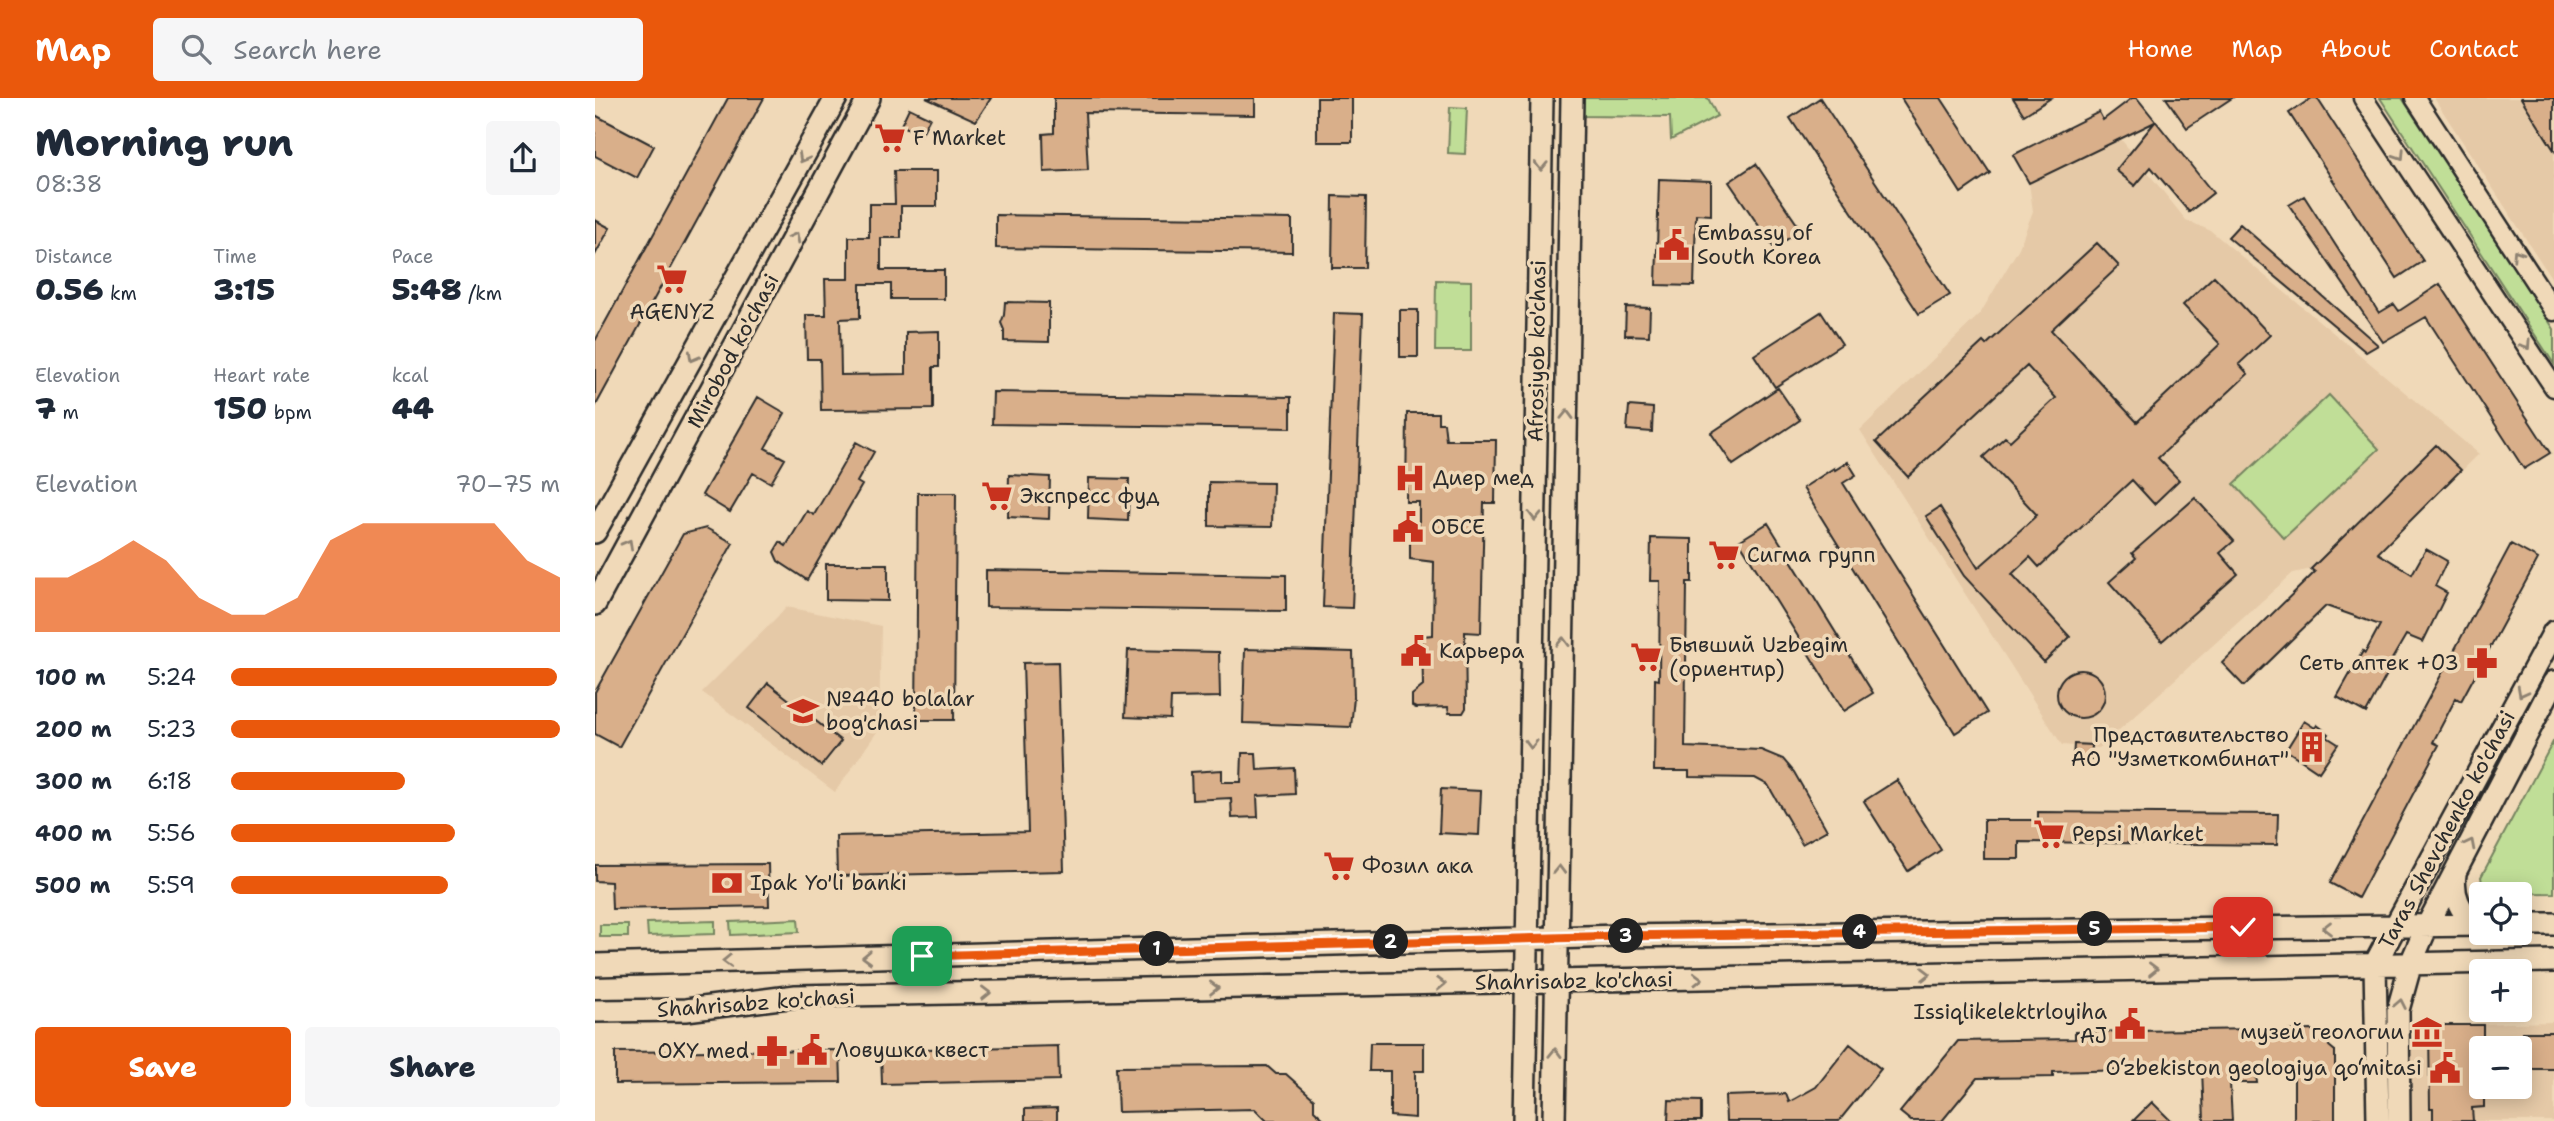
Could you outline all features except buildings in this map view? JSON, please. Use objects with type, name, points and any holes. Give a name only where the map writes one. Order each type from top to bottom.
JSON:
[{"type":"main road","name":"Mirobod ko'chasi","points":[[595,604],[869,98]]},
{"type":"main road","name":"Afrosiyob ko'chasi","points":[[1524,1121],[1542,98]]},
{"type":"main road","name":"Afrosiyob ko'chasi","points":[[1554,1121],[1572,98]]},
{"type":"main road","name":"Mirobod ko'chasi","points":[[595,532],[834,99]]},
{"type":"main road","name":"Taras Shevchenko ko'chasi","points":[[2378,1121],[2375,964],[2412,900],[2554,632]]},
{"type":"main road","name":"Taras Shevchenko ko'chasi","points":[[2399,1121],[2398,1010],[2411,964],[2427,926],[2554,682]]},
{"type":"main road","name":"Taras Shevchenko ko'chasi","points":[[2456,869],[2454,884],[2457,901],[2469,915]]},
{"type":"main road","points":[[2532,924],[2554,924]]},
{"type":"main road","name":"Shahrisabz ko'chasi","points":[[595,965],[1557,938],[2469,925]]},
{"type":"main road","name":"Shahrisabz ko'chasi","points":[[595,1011],[686,1010],[796,996],[2554,961]]},
{"type":"street","points":[[2363,98],[2554,387]]},
{"type":"street","points":[[2415,98],[2554,311]]},
{"type":"shaded area","points":[[2434,98],[2554,98],[2554,282]]},
{"type":"shaded area","points":[[2099,112],[2186,220],[2211,231],[2479,454],[2336,594],[2312,569],[2293,573],[2099,748],[2062,745],[1860,430],[1980,314],[2019,248],[2033,211],[2029,183],[2013,155]]},
{"type":"shaded area","name":"№440 bolalar bog'chasi","points":[[787,607],[881,626],[879,729],[835,792],[702,692]]},
{"type":"shaded area","name":"O‘zbekiston geologiya qo‘mitasi","points":[[2554,1022],[2554,1121],[2409,1121],[2407,1026]]},
{"type":"green space","points":[[1581,98],[1708,98],[1717,116],[1671,140],[1670,117],[1581,116]]},
{"type":"green space","points":[[2380,98],[2402,98],[2554,329],[2554,364]]},
{"type":"green space","points":[[1450,107],[1467,108],[1465,154],[1448,153]]},
{"type":"green space","points":[[1436,280],[1471,281],[1471,351],[1435,351]]},
{"type":"green space","points":[[2329,395],[2379,449],[2284,538],[2234,484]]},
{"type":"green space","points":[[2554,740],[2554,893],[2532,893],[2532,882],[2482,882],[2481,877]]},
{"type":"green space","points":[[798,919],[799,932],[731,935],[730,922]]},
{"type":"green space","points":[[715,921],[715,934],[648,936],[647,923]]},
{"type":"green space","points":[[600,925],[628,925],[628,937],[600,937]]},
{"type":"place","name":"F Market","points":[[890,138]]},
{"type":"place","name":"Embassy of South Korea","points":[[1674,245]]},
{"type":"place","name":"AGENYZ","points":[[672,279]]},
{"type":"place","name":"Диер мед","points":[[1410,478]]},
{"type":"place","name":"Экспресс фуд","points":[[997,496]]},
{"type":"place","name":"ОБСЕ","points":[[1408,527]]},
{"type":"place","name":"Сигма групп","points":[[1724,555]]},
{"type":"place","name":"Карьера","points":[[1416,651]]},
{"type":"place","name":"Бывший Uzbegim (ориентир)","points":[[1646,657]]},
{"type":"place","name":"Сеть аптек +03","points":[[2482,663]]},
{"type":"place","name":"№440 bolalar bog'chasi","points":[[803,711]]},
{"type":"place","name":"Представительство АО \"Узметкомбинат\"","points":[[2312,747]]},
{"type":"place","name":"Pepsi Market","points":[[2049,834]]},
{"type":"place","name":"Фозил ака","points":[[1339,866]]},
{"type":"place","name":"Ipak Yo'li banki","points":[[727,883]]},
{"type":"place","name":"Issiqlikelektrloyiha AJ","points":[[2130,1024]]},
{"type":"place","name":"музей геологии","points":[[2427,1032]]},
{"type":"place","name":"Ловушка квест","points":[[812,1050]]},
{"type":"place","name":"OXY med","points":[[772,1051]]},
{"type":"place","name":"O‘zbekiston geologiya qo‘mitasi","points":[[2445,1068]]},
{"type":"route","points":[[922,956],[1619,936],[2243,927]]}]
